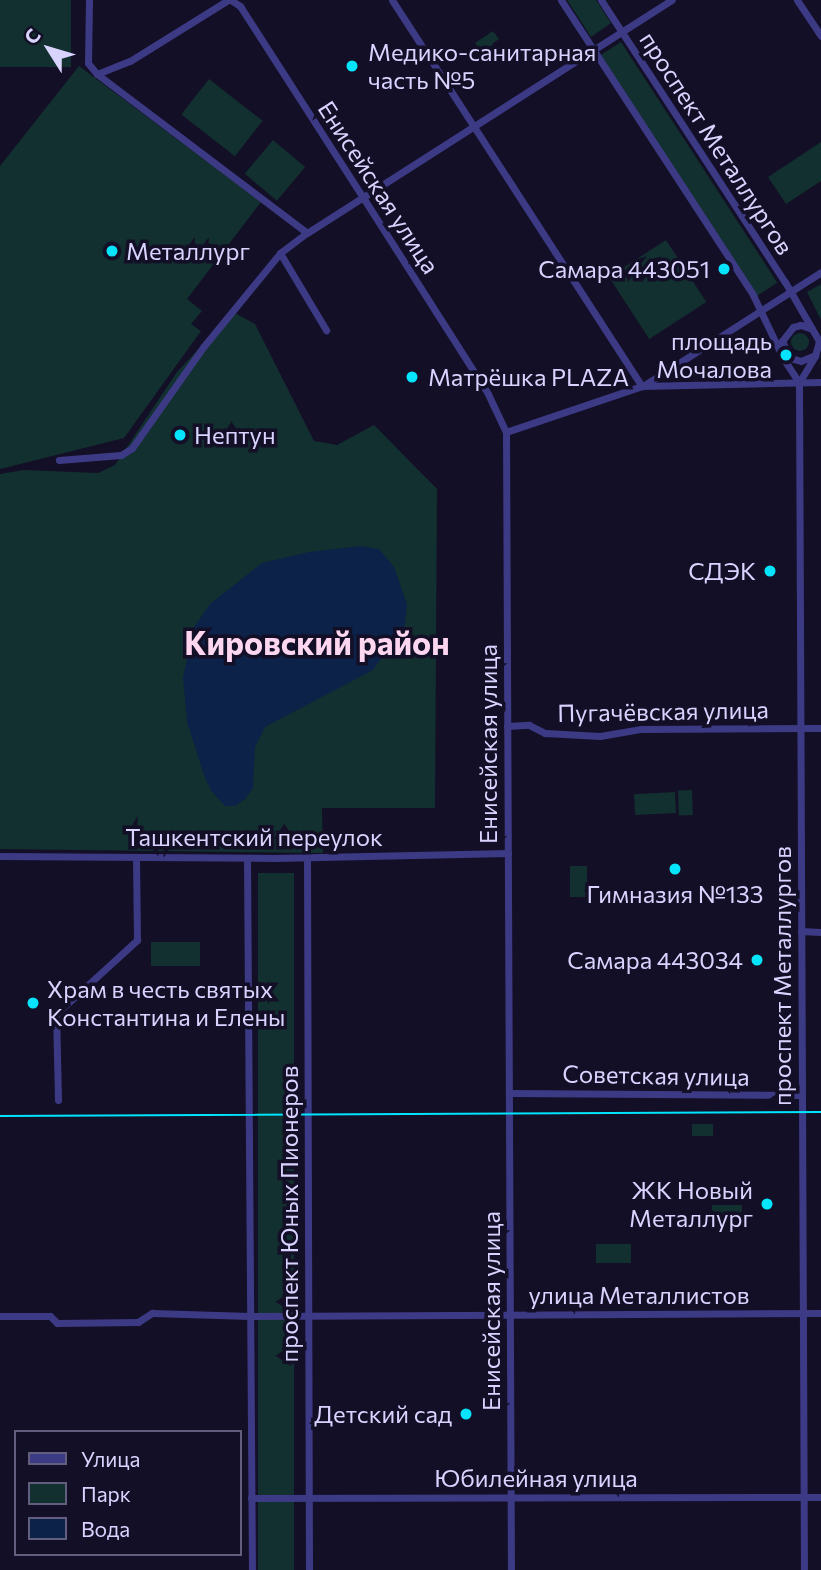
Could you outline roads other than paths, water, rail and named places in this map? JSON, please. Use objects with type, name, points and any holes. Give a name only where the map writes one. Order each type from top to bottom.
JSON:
[{"type":"street","points":[[89,0],[88,63],[97,74],[307,233]]},
{"type":"street","points":[[97,74],[130,61],[229,0]]},
{"type":"street","name":"Енисейская улица","points":[[229,0],[240,6],[364,199],[488,394],[506,432],[511,1570]]},
{"type":"street","points":[[392,0],[642,386]]},
{"type":"street","points":[[561,0],[760,309],[799,383]]},
{"type":"street","name":"проспект Металлургов","points":[[601,0],[790,291],[815,333],[818,348],[799,383],[804,1570]]},
{"type":"street","points":[[59,460],[121,455],[132,448],[204,346],[280,253],[307,233],[672,0]]},
{"type":"street","points":[[797,0],[821,36]]},
{"type":"street","points":[[280,253],[326,330]]},
{"type":"street","points":[[506,432],[642,386],[821,272]]},
{"type":"street","points":[[783,351],[786,333],[796,325],[807,326],[815,333]]},
{"type":"street","points":[[783,351],[795,360],[807,360],[818,348]]},
{"type":"street","points":[[642,386],[821,382]]},
{"type":"street","name":"Пугачёвская улица","points":[[508,726],[530,725],[545,733],[600,736],[641,729],[821,728]]},
{"type":"street","name":"Ташкентский переулок","points":[[0,856],[247,858],[508,853]]},
{"type":"street","points":[[58,1100],[56,1014],[137,940],[136,857]]},
{"type":"street","name":"проспект Юных Пионеров","points":[[307,857],[309,1570]]},
{"type":"street","name":"проспект Юных Пионеров","points":[[247,858],[252,1570]]},
{"type":"street","points":[[801,931],[821,932]]},
{"type":"street","name":"Советская улица","points":[[509,1093],[802,1096]]},
{"type":"street","name":"улица Металлистов","points":[[0,1316],[50,1316],[57,1323],[138,1322],[152,1314],[309,1316],[821,1313]]},
{"type":"street","name":"Юбилейная улица","points":[[251,1498],[821,1497]]},
{"type":"water","points":[[360,546],[379,549],[394,567],[407,604],[405,625],[373,670],[265,727],[255,747],[253,788],[245,799],[235,806],[225,806],[212,792],[205,778],[187,722],[183,677],[194,627],[210,604],[262,563],[309,552]]},
{"type":"tram line","points":[[0,1116],[821,1112]]},
{"type":"place","name":"Медико-санитарная часть №5","points":[[352,66]]},
{"type":"place","name":"Металлург","points":[[112,251]]},
{"type":"place","name":"Самара 443051","points":[[724,269]]},
{"type":"place","name":"площадь Мочалова","points":[[786,355]]},
{"type":"place","name":"Матрёшка PLAZA","points":[[412,377]]},
{"type":"place","name":"Нептун","points":[[180,435]]},
{"type":"place","name":"СДЭК","points":[[770,571]]},
{"type":"place","name":"Гимназия №133","points":[[675,869]]},
{"type":"place","name":"Самара 443034","points":[[757,960]]},
{"type":"place","name":"Храм в честь святых Константина и Елены","points":[[33,1003]]},
{"type":"place","name":"ЖК Новый Металлург","points":[[767,1204]]},
{"type":"place","name":"Детский сад","points":[[466,1414]]},
{"type":"district","name":"Кировский район","points":[[317,642]]}]
